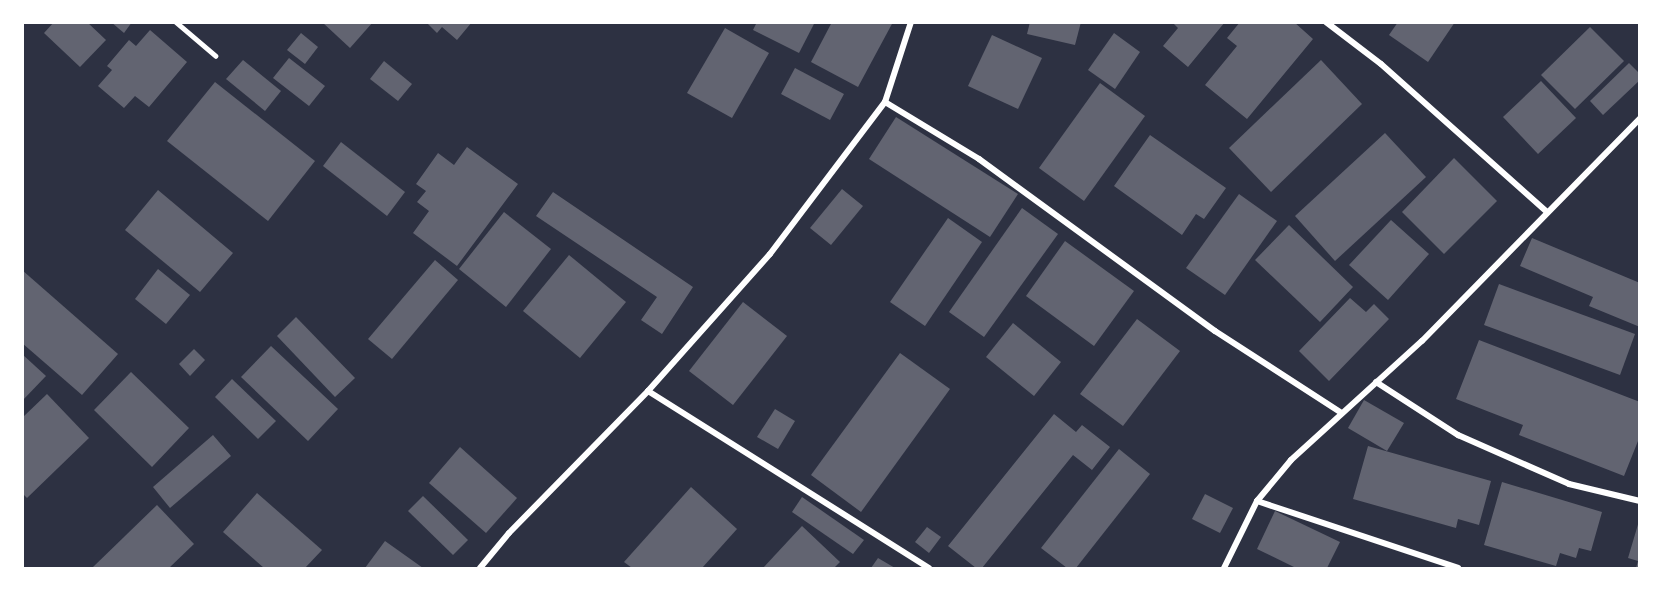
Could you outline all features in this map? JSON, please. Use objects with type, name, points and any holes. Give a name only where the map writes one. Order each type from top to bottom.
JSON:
[{"type":"street","points":[[480,568],[509,533],[648,391],[770,254],[885,102],[911,22]]},
{"type":"street","points":[[1326,22],[1381,64],[1547,212]]},
{"type":"street","points":[[885,102],[979,159],[1215,331],[1340,412]]},
{"type":"street","points":[[1224,568],[1257,501],[1340,412],[1422,341],[1639,118]]},
{"type":"street","points":[[1376,382],[1458,435],[1569,484],[1640,501]]},
{"type":"street","points":[[648,391],[929,568]]},
{"type":"street","points":[[1257,501],[1458,568]]},
{"type":"lane","points":[[176,22],[216,56]]},
{"type":"building","points":[[54,22],[87,22],[106,40],[80,67],[44,33]]},
{"type":"building","points":[[111,22],[132,22],[124,33]]},
{"type":"building","points":[[322,22],[373,22],[350,48]]},
{"type":"building","points":[[426,22],[472,22],[457,40],[442,27],[437,33]]},
{"type":"building","points":[[757,22],[815,22],[799,53],[753,30]]},
{"type":"building","points":[[832,22],[893,22],[858,87],[811,62]]},
{"type":"building","points":[[1030,22],[1081,22],[1075,45],[1027,34]]},
{"type":"building","points":[[1172,22],[1225,22],[1188,67],[1163,46],[1178,28]]},
{"type":"building","points":[[1240,22],[1294,22],[1313,39],[1247,119],[1205,85],[1237,46],[1227,38]]},
{"type":"building","points":[[1398,22],[1455,22],[1428,62],[1389,35]]},
{"type":"building","points":[[1590,27],[1624,61],[1575,109],[1541,75]]},
{"type":"building","points":[[725,28],[769,53],[732,118],[687,93]]},
{"type":"building","points":[[150,30],[187,62],[149,107],[135,96],[124,108],[98,86],[112,70],[107,66],[129,40],[136,46]]},
{"type":"building","points":[[301,33],[318,47],[305,64],[287,50]]},
{"type":"building","points":[[1114,33],[1140,52],[1115,89],[1088,70]]},
{"type":"building","points":[[992,35],[1042,58],[1018,109],[968,86]]},
{"type":"building","points":[[289,58],[325,86],[309,106],[273,78]]},
{"type":"building","points":[[243,60],[281,91],[265,111],[226,79]]},
{"type":"building","points":[[1321,60],[1362,104],[1271,192],[1229,148]]},
{"type":"building","points":[[384,61],[412,84],[398,101],[370,79]]},
{"type":"building","points":[[1629,63],[1640,74],[1640,80],[1603,115],[1590,101]]},
{"type":"building","points":[[795,68],[844,94],[830,120],[781,94]]},
{"type":"building","points":[[1541,81],[1576,118],[1538,154],[1503,117]]},
{"type":"building","points":[[215,82],[315,161],[268,221],[167,141]]},
{"type":"building","points":[[1100,83],[1145,116],[1084,201],[1039,168]]},
{"type":"building","points":[[896,117],[1018,194],[990,237],[869,159]]},
{"type":"building","points":[[1385,133],[1426,177],[1335,261],[1295,216]]},
{"type":"building","points":[[1150,135],[1226,188],[1204,219],[1196,214],[1182,235],[1114,186]]},
{"type":"building","points":[[341,142],[405,192],[387,216],[323,166]]},
{"type":"building","points":[[467,147],[518,184],[457,266],[413,233],[429,211],[417,202],[426,191],[416,184],[438,153],[454,165]]},
{"type":"building","points":[[1454,158],[1497,201],[1444,254],[1402,212]]},
{"type":"building","points":[[842,189],[863,206],[831,245],[810,228]]},
{"type":"building","points":[[158,190],[233,253],[200,292],[125,230]]},
{"type":"building","points":[[553,192],[693,287],[662,334],[641,320],[657,297],[536,216]]},
{"type":"building","points":[[1239,194],[1277,221],[1225,295],[1186,268]]},
{"type":"building","points":[[1022,208],[1058,234],[984,337],[949,312]]},
{"type":"building","points":[[504,212],[551,249],[506,307],[459,269]]},
{"type":"building","points":[[948,218],[982,242],[925,326],[890,302]]},
{"type":"building","points":[[1391,220],[1429,254],[1388,300],[1349,265]]},
{"type":"building","points":[[1289,225],[1353,287],[1320,322],[1255,260]]},
{"type":"building","points":[[1532,238],[1640,283],[1640,327],[1589,306],[1593,297],[1520,266]]},
{"type":"building","points":[[1065,241],[1134,291],[1094,346],[1026,296]]},
{"type":"building","points":[[569,255],[626,302],[580,358],[523,311]]},
{"type":"building","points":[[435,260],[458,280],[392,359],[368,339]]},
{"type":"building","points":[[158,269],[190,295],[166,324],[135,299]]},
{"type":"building","points":[[22,270],[118,354],[82,395],[22,343]]},
{"type":"building","points":[[1499,284],[1635,334],[1620,375],[1484,325]]},
{"type":"building","points":[[1350,298],[1366,312],[1374,304],[1389,319],[1329,381],[1299,351]]},
{"type":"building","points":[[743,302],[787,336],[733,405],[689,371]]},
{"type":"building","points":[[296,317],[355,378],[335,397],[277,336]]},
{"type":"building","points":[[1137,319],[1180,351],[1123,426],[1080,394]]},
{"type":"building","points":[[1013,323],[1061,362],[1034,396],[986,357]]},
{"type":"building","points":[[1479,340],[1640,402],[1640,436],[1624,476],[1519,435],[1523,425],[1456,399]]},
{"type":"building","points":[[271,346],[338,409],[308,441],[241,377]]},
{"type":"building","points":[[194,349],[205,360],[190,376],[179,364]]},
{"type":"building","points":[[900,353],[950,389],[861,512],[811,475]]},
{"type":"building","points":[[22,354],[46,376],[22,401]]},
{"type":"building","points":[[131,372],[189,428],[152,467],[94,410]]},
{"type":"building","points":[[232,379],[276,421],[258,439],[215,397]]},
{"type":"building","points":[[47,394],[89,438],[27,498],[22,493],[22,418]]},
{"type":"building","points":[[1364,400],[1404,423],[1387,451],[1348,428]]},
{"type":"building","points":[[775,409],[795,421],[778,449],[757,437]]},
{"type":"building","points":[[1054,414],[1076,432],[1082,425],[1110,447],[1092,470],[1073,455],[982,568],[976,568],[948,546]]},
{"type":"building","points":[[213,435],[231,456],[170,508],[153,487]]},
{"type":"building","points":[[1368,446],[1491,481],[1479,525],[1458,519],[1456,528],[1353,499]]},
{"type":"building","points":[[460,447],[517,498],[486,533],[429,483]]},
{"type":"building","points":[[1119,449],[1150,474],[1076,568],[1067,568],[1041,548]]},
{"type":"building","points":[[1502,482],[1602,512],[1591,551],[1579,548],[1576,558],[1560,553],[1556,566],[1484,545]]},
{"type":"building","points":[[691,487],[737,529],[702,568],[632,568],[624,562]]},
{"type":"building","points":[[257,493],[322,550],[305,568],[264,568],[223,532]]},
{"type":"building","points":[[1205,494],[1233,508],[1220,533],[1192,519]]},
{"type":"building","points":[[423,496],[468,540],[453,555],[408,511]]},
{"type":"building","points":[[802,497],[864,540],[853,554],[792,512]]},
{"type":"building","points":[[157,505],[194,544],[169,568],[92,568]]},
{"type":"building","points":[[1275,511],[1340,542],[1327,568],[1296,568],[1257,549]]},
{"type":"building","points":[[1639,521],[1640,568],[1636,568],[1638,561],[1628,558]]},
{"type":"building","points":[[802,526],[840,562],[834,568],[763,568]]},
{"type":"building","points":[[927,527],[941,537],[929,553],[915,542]]},
{"type":"building","points":[[385,541],[423,568],[365,568]]},
{"type":"building","points":[[878,558],[895,568],[871,568]]}]
